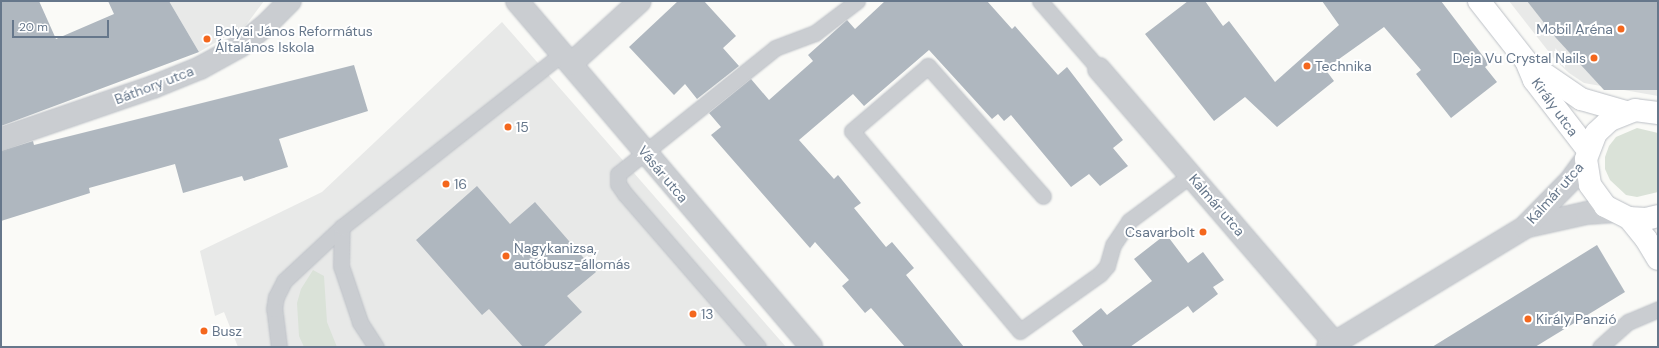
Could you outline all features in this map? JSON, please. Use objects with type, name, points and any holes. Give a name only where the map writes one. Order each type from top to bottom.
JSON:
[{"type":"street","name":"Báthory utca","points":[[1,139],[153,87],[200,68],[240,46],[268,23],[290,1]]},
{"type":"street","name":"Vásár utca","points":[[517,1],[811,347]]},
{"type":"street","points":[[567,59],[640,1]]},
{"type":"street","name":"Király utca","points":[[1479,1],[1526,62],[1534,80],[1587,155]]},
{"type":"street","name":"Király utca","points":[[1526,62],[1581,99],[1626,112]]},
{"type":"street","name":"Kalmár utca","points":[[1100,68],[1191,175],[1331,345],[1525,227],[1566,185],[1587,155]]},
{"type":"street","points":[[1658,113],[1644,110],[1626,112],[1602,125],[1587,155],[1588,177],[1594,193],[1621,215],[1646,239],[1658,259]]},
{"type":"street","points":[[1621,215],[1658,216]]},
{"type":"street","name":"Kalmár utca","points":[[1525,227],[1571,216],[1621,215]]},
{"type":"lane","points":[[758,347],[618,184],[618,174],[775,48],[815,33],[857,1]]},
{"type":"lane","points":[[1040,1],[1100,68]]},
{"type":"lane","points":[[279,347],[274,309],[281,286],[342,227],[567,59]]},
{"type":"lane","points":[[1043,196],[928,66],[852,131],[1020,331],[1100,274],[1107,266],[1113,245],[1129,221],[1191,175]]},
{"type":"lane","points":[[342,227],[341,266],[360,322],[376,347]]},
{"type":"lane","points":[[1600,347],[1628,322],[1658,309]]},
{"type":"shaded area","name":"Bolyai János Református Általános Iskola","points":[[169,1],[264,1],[246,25],[199,52]]},
{"type":"shaded area","points":[[1509,1],[1658,1],[1658,96],[1584,83],[1569,73],[1556,61]]},
{"type":"shaded area","points":[[502,22],[786,347],[238,347],[224,312],[215,316],[200,251],[322,192]]},
{"type":"shaded area","points":[[1637,128],[1658,133],[1658,192],[1637,197],[1626,195],[1610,180],[1605,169],[1605,157],[1609,146],[1616,137]]},
{"type":"shaded area","points":[[313,270],[324,276],[327,322],[337,347],[304,347],[299,336],[297,303],[301,289]]},
{"type":"building","points":[[1,1],[39,1],[56,39],[114,14],[108,1],[169,1],[199,52],[1,126]]},
{"type":"building","points":[[678,1],[704,1],[736,36],[723,48],[739,66],[697,99],[685,84],[674,95],[629,47]]},
{"type":"building","points":[[885,1],[987,1],[1012,29],[1015,26],[1058,75],[1067,67],[1123,140],[1113,148],[1128,166],[1100,186],[1089,174],[1071,187],[1011,115],[1004,121],[998,114],[992,119],[929,50],[864,106],[853,94],[799,140],[834,179],[838,175],[861,203],[854,208],[886,247],[892,242],[914,268],[906,275],[964,347],[905,347],[871,308],[865,313],[842,286],[849,280],[815,242],[810,248],[711,135],[721,127],[709,113],[751,79],[769,100],[813,61],[808,55],[847,20],[855,29]]},
{"type":"building","points":[[1188,1],[1205,1],[1223,26],[1229,21],[1275,82],[1339,25],[1322,1],[1441,1],[1489,64],[1485,67],[1497,82],[1451,118],[1416,74],[1421,70],[1384,27],[1325,69],[1334,81],[1277,127],[1245,97],[1214,121],[1145,34]]},
{"type":"building","points":[[1527,1],[1658,1],[1658,90],[1604,90],[1556,38]]},
{"type":"building","points":[[354,65],[368,111],[279,139],[288,167],[244,181],[242,176],[183,193],[175,164],[89,188],[90,193],[1,221],[1,151],[33,141],[34,145]]},
{"type":"building","name":"Nagykanizsa, autóbusz-állomás","points":[[477,186],[510,224],[535,202],[596,272],[567,296],[582,312],[543,347],[523,347],[489,309],[482,315],[416,240]]},
{"type":"building","points":[[1166,234],[1188,263],[1203,252],[1224,280],[1213,287],[1218,294],[1193,313],[1188,306],[1130,347],[1084,347],[1072,331],[1101,308],[1107,315],[1152,281],[1134,259]]},
{"type":"building","name":"Király Panzió","points":[[1597,245],[1625,292],[1535,347],[1432,347]]},
{"type":"place","name":"Mobil Aréna","points":[[1621,29]]},
{"type":"place","name":"Bolyai János Református Általános Iskola","points":[[207,39]]},
{"type":"place","name":"Deja Vu Crystal Nails","points":[[1594,58]]},
{"type":"place","name":"Technika","points":[[1307,66]]},
{"type":"place","name":"15","points":[[508,127]]},
{"type":"place","name":"16","points":[[446,184]]},
{"type":"place","name":"Csavarbolt","points":[[1203,232]]},
{"type":"place","name":"Nagykanizsa, autóbusz-állomás","points":[[506,256]]},
{"type":"place","name":"13","points":[[693,314]]},
{"type":"place","name":"Király Panzió","points":[[1528,319]]},
{"type":"place","name":"Busz","points":[[204,331]]}]
